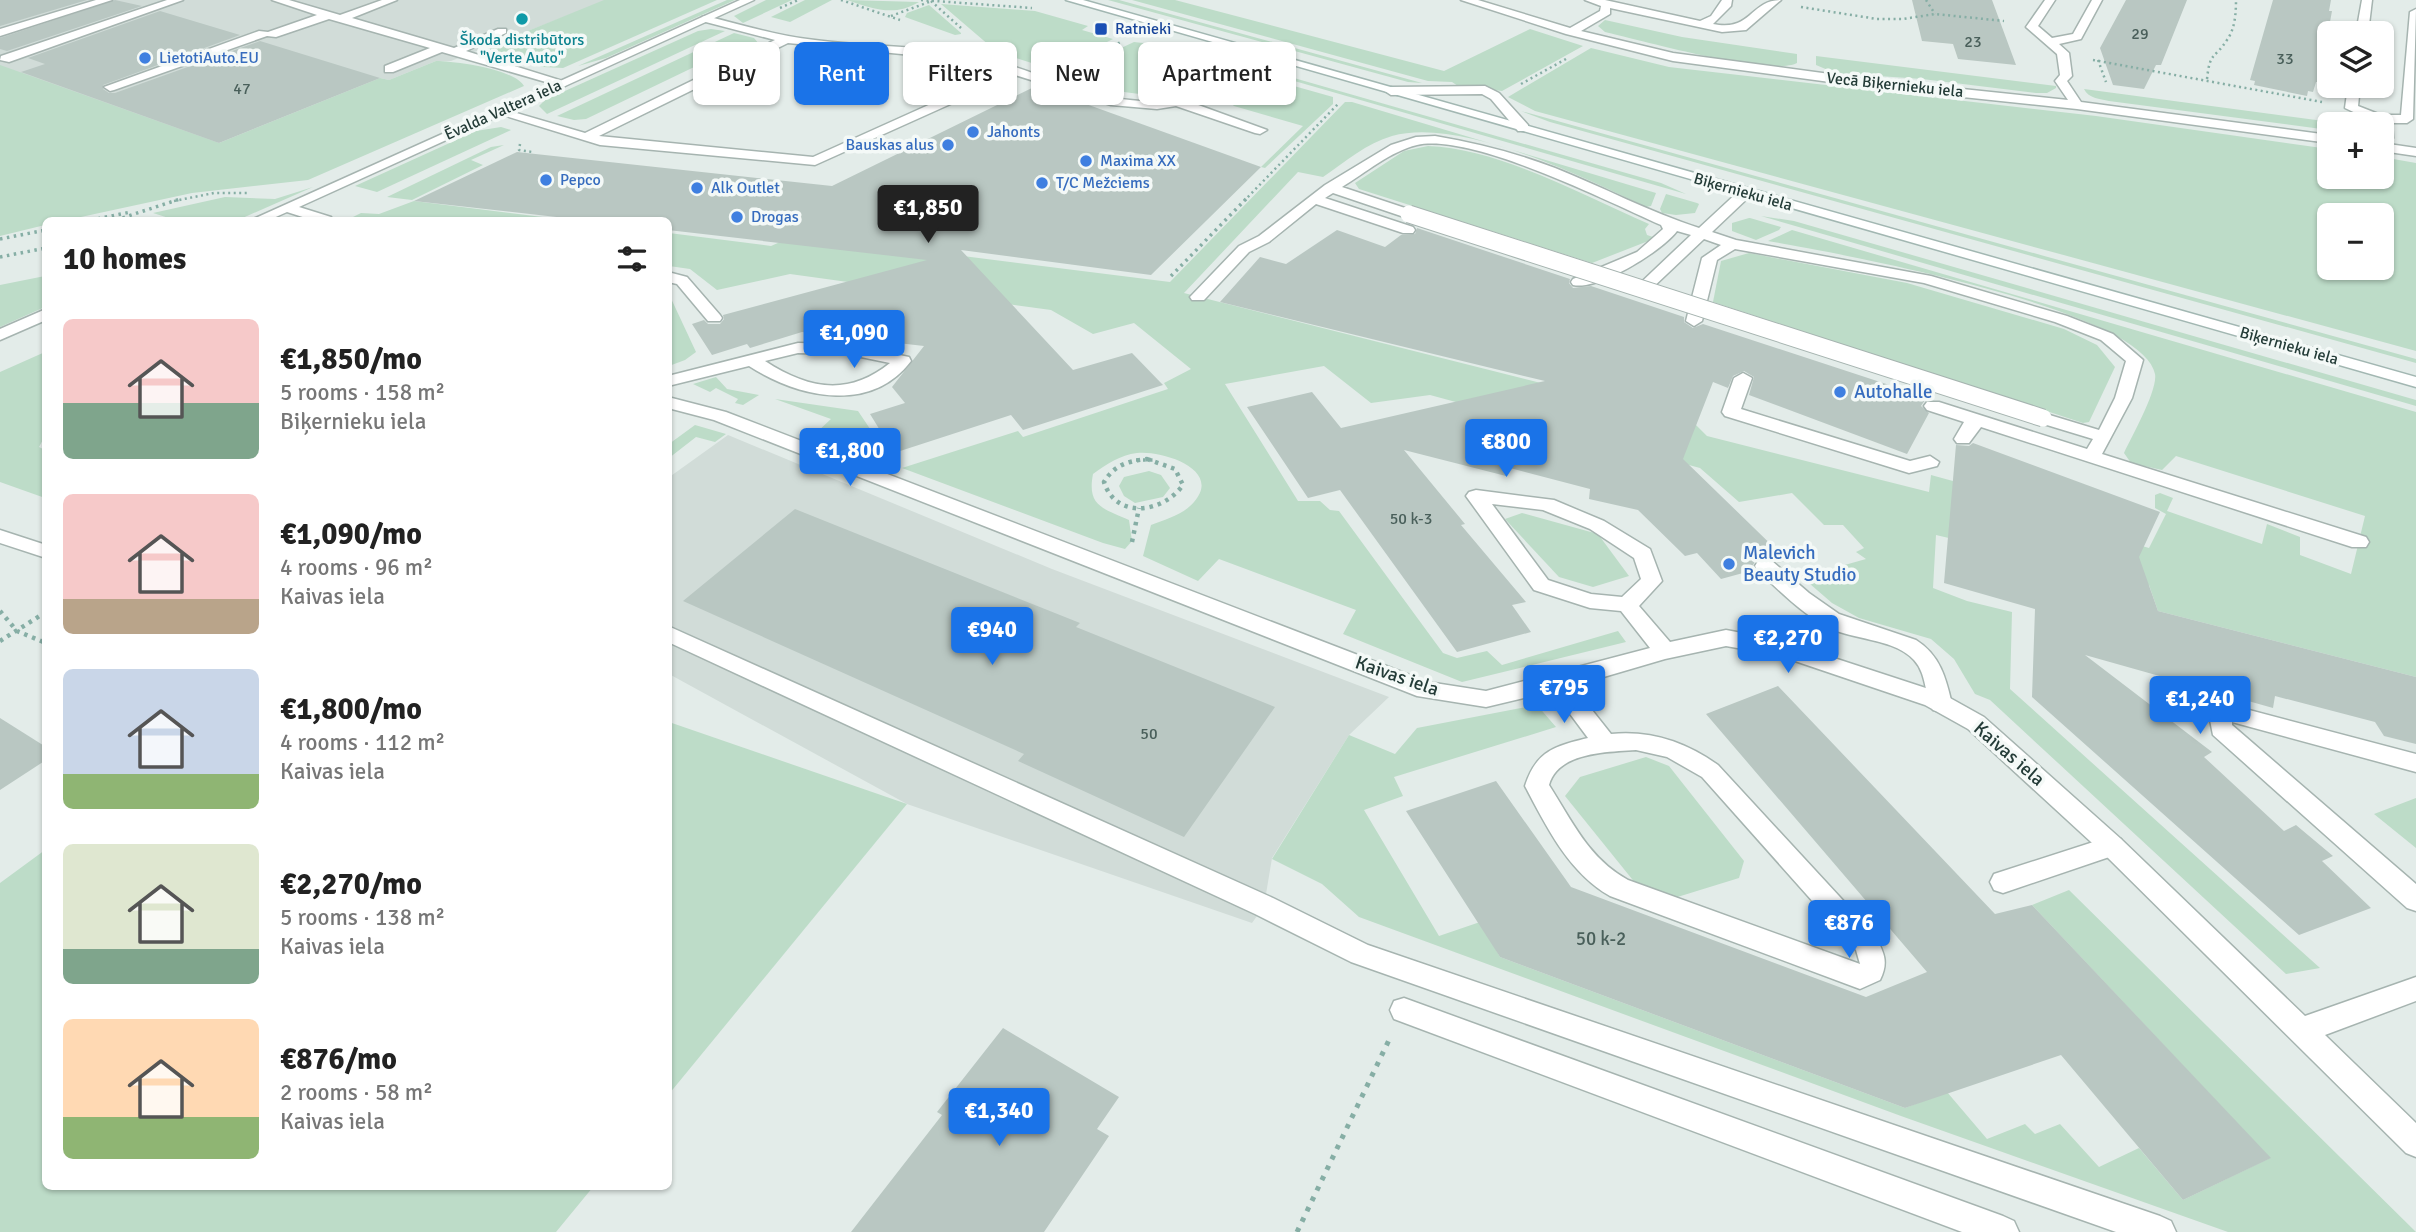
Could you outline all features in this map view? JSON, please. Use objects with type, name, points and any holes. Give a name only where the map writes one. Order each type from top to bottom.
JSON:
[{"type":"street","points":[[0,33],[107,0]]},
{"type":"street","points":[[5,59],[178,0]]},
{"type":"street","points":[[277,0],[563,83]]},
{"type":"street","points":[[342,18],[392,0]]},
{"type":"street","name":"Ēvalda Valtera iela","points":[[265,217],[749,0]]},
{"type":"street","name":"Biķernieku iela","points":[[1071,0],[1216,42]]},
{"type":"street","name":"Vecā Biķernieku iela","points":[[1466,0],[1599,40],[1673,57],[1730,66],[2075,101],[2317,137]]},
{"type":"street","points":[[1590,0],[1607,6],[1722,29],[1742,28],[1773,3]]},
{"type":"street","points":[[1703,24],[1714,18],[1727,4],[1727,0]]},
{"type":"street","points":[[2050,0],[2032,27],[2063,53],[2066,76],[2075,82],[2075,101]]},
{"type":"street","points":[[2051,42],[2077,37],[2096,0]]},
{"type":"street","points":[[2364,21],[2367,0]]},
{"type":"street","points":[[1570,32],[1603,15],[1607,6]]},
{"type":"street","points":[[2394,127],[2407,119],[2416,12]]},
{"type":"street","points":[[110,87],[328,15]]},
{"type":"street","points":[[706,19],[786,39],[903,51]]},
{"type":"street","points":[[454,52],[502,31]]},
{"type":"street","points":[[585,138],[786,39]]},
{"type":"street","points":[[388,69],[441,48]]},
{"type":"street","name":"Biķernieku iela","points":[[1296,65],[2416,382]]},
{"type":"street","points":[[1017,70],[1124,103],[1138,104]]},
{"type":"street","points":[[1391,92],[1473,88],[1485,90],[1495,96],[1523,128]]},
{"type":"street","points":[[499,112],[585,138],[815,162],[940,105]]},
{"type":"street","points":[[1186,105],[1260,130]]},
{"type":"street","points":[[1198,297],[1244,249],[1264,239],[1314,198],[1396,148],[1416,141],[1435,140],[1476,147],[1548,170],[1666,222],[1733,244],[1926,279],[2060,319],[2107,337],[2135,360],[2131,381],[2104,437],[2091,456]]},
{"type":"street","points":[[2394,140],[2416,152]]},
{"type":"street","points":[[1330,188],[1408,222]]},
{"type":"street","points":[[1642,289],[1745,192]]},
{"type":"street","points":[[1314,198],[1642,289],[2104,437]]},
{"type":"street","points":[[287,208],[316,217]]},
{"type":"street","points":[[1579,282],[1614,269],[1662,242],[1671,229],[1666,222]]},
{"type":"street","points":[[1694,321],[1698,296],[1710,258],[1733,244]]},
{"type":"street","points":[[672,278],[682,280],[714,318]]},
{"type":"street","points":[[0,335],[42,316]]},
{"type":"street","points":[[672,380],[798,348],[846,349],[903,361],[888,376],[866,388],[822,392],[778,378],[753,361]]},
{"type":"street","points":[[1743,378],[1731,412],[1909,467],[1930,462]]},
{"type":"street","name":"Kaivas iela","points":[[672,403],[720,416],[1425,690],[1486,699],[1558,682],[1665,651],[1726,638],[1779,648],[1941,704],[1976,723],[2112,846],[2416,1143]]},
{"type":"street","points":[[1933,406],[2359,542]]},
{"type":"street","points":[[1963,439],[1971,429],[1974,419]]},
{"type":"street","points":[[1627,605],[1652,581],[1643,554],[1597,524],[1546,504],[1476,496],[1541,585],[1590,601],[1627,605],[1665,651]]},
{"type":"street","points":[[0,536],[42,551]]},
{"type":"street","points":[[1765,566],[1817,611],[1842,625],[1907,644],[1925,655],[1936,675],[1941,704]]},
{"type":"street","points":[[672,635],[1264,906],[1360,954],[2160,1232]]},
{"type":"street","points":[[1558,682],[1605,743]]},
{"type":"street","points":[[2416,763],[2219,710],[2221,729],[2416,900]]},
{"type":"street","points":[[1636,741],[1667,747],[1691,757],[1710,771],[1866,943],[1874,961],[1871,972],[1860,977],[1604,882],[1590,869],[1537,786],[1542,771],[1553,759],[1605,743],[1636,741]]},
{"type":"street","points":[[2003,882],[2112,846]]},
{"type":"street","points":[[2300,1031],[2416,989]]},
{"type":"street","points":[[1404,1010],[1963,1225],[2003,1232]]},
{"type":"path","points":[[921,0],[1032,8]]},
{"type":"path","points":[[890,17],[932,0]]},
{"type":"path","points":[[1926,0],[1935,14]]},
{"type":"path","points":[[2207,79],[2209,58],[2228,39],[2236,15],[2236,0]]},
{"type":"path","points":[[1773,3],[1877,19],[1903,19],[1935,14],[2032,27]]},
{"type":"path","points":[[1495,96],[1506,93],[1599,40]]},
{"type":"path","points":[[2063,53],[2331,104]]},
{"type":"path","points":[[1171,276],[1344,97]]},
{"type":"path","points":[[104,217],[190,197],[222,193],[256,194]]},
{"type":"path","points":[[123,217],[143,209]]},
{"type":"path","points":[[0,239],[42,231]]},
{"type":"path","points":[[0,257],[42,249]]},
{"type":"path","points":[[1147,459],[1169,465],[1177,470],[1182,485],[1173,499],[1163,504],[1139,508],[1116,503],[1109,496],[1104,482],[1114,468],[1135,460],[1147,459]]},
{"type":"path","points":[[0,611],[16,631],[42,641]]},
{"type":"path","points":[[0,641],[42,615]]},
{"type":"path","points":[[1297,1232],[1404,1010]]},
{"type":"shaded area","points":[[0,0],[607,0],[451,61],[436,61],[389,80],[380,78],[0,229]]},
{"type":"shaded area","points":[[728,435],[1052,569],[1389,697],[1349,735],[1272,858],[1264,906],[1252,923],[907,804],[672,676],[672,475]]},
{"type":"green space","points":[[604,0],[717,0],[563,68],[544,67],[489,53],[491,46]]},
{"type":"green space","points":[[727,0],[735,0],[606,58],[578,66]]},
{"type":"green space","points":[[766,0],[792,0],[743,23],[734,16]]},
{"type":"green space","points":[[805,0],[832,0],[790,22],[771,17]]},
{"type":"green space","points":[[847,0],[919,2],[910,7],[884,10]]},
{"type":"green space","points":[[1108,0],[1119,0],[1272,42],[1262,42]]},
{"type":"green space","points":[[1132,0],[1175,0],[1444,71],[1530,29],[1583,46],[1502,91],[1458,86],[1452,82],[1428,81],[1296,45],[1296,42],[1285,42]]},
{"type":"green space","points":[[941,4],[1035,11],[1088,26],[1082,30],[1113,39],[1107,42],[1031,42],[1031,63],[1017,58],[1017,42],[985,42]]},
{"type":"green space","points":[[929,5],[961,34],[955,35],[905,17],[907,13]]},
{"type":"green space","points":[[1605,20],[1682,37],[1797,54],[1797,63],[1782,66],[1761,65],[1704,56],[1605,32],[1598,26]]},
{"type":"green space","points":[[698,31],[725,31],[701,42],[693,42],[693,46],[547,114],[539,106],[545,100]]},
{"type":"green space","points":[[734,33],[754,38],[757,42],[715,42]]},
{"type":"green space","points":[[1138,42],[1138,93],[1124,92],[1124,47]]},
{"type":"green space","points":[[1296,48],[1422,83],[1408,82],[1296,51]]},
{"type":"green space","points":[[1591,48],[1669,67],[2096,116],[2317,147],[2317,189],[2394,189],[2394,159],[2416,163],[2416,351],[1535,111],[1508,97]]},
{"type":"green space","points":[[693,52],[693,68],[586,119],[574,120],[557,116]]},
{"type":"green space","points":[[1816,56],[2056,88],[2047,93],[2036,93],[1922,79],[1835,73],[1816,65]]},
{"type":"green space","points":[[436,61],[470,64],[497,71],[518,80],[524,86],[308,180],[192,193],[81,217],[42,217],[42,226],[0,236],[0,65],[219,143],[380,78],[389,80]]},
{"type":"green space","points":[[1296,79],[1661,183],[1686,194],[1296,81]]},
{"type":"green space","points":[[1296,87],[1333,97],[1333,104],[1265,168],[1261,167],[1303,126],[1234,106],[1296,105]]},
{"type":"green space","points":[[2084,89],[2317,120],[2317,128],[2109,101],[2098,99]]},
{"type":"green space","points":[[1345,102],[1352,102],[1485,142],[1420,132],[1392,136],[1365,148],[1323,177],[1298,172],[1184,293],[1692,421],[1707,436],[1929,492],[1931,475],[2033,503],[2115,538],[2149,548],[2166,514],[2155,508],[2155,495],[2160,493],[2173,498],[2167,511],[2262,544],[2267,524],[2300,537],[2300,555],[2351,574],[2365,516],[2176,456],[2162,470],[2131,463],[2124,453],[2149,402],[2155,374],[2138,350],[2098,327],[2044,306],[1981,287],[1853,257],[1768,241],[1792,230],[2416,412],[2416,677],[2158,611],[2149,585],[1936,535],[1933,588],[1967,601],[2012,612],[2010,689],[2320,968],[2286,974],[1990,700],[1975,694],[1954,659],[1931,639],[1859,618],[1832,603],[1802,577],[1866,559],[1856,552],[1864,548],[1843,525],[1824,525],[1792,493],[1739,502],[1700,468],[1430,395],[1371,403],[1324,366],[1225,384],[1298,501],[1320,501],[1330,510],[1339,511],[1443,653],[1457,658],[1487,651],[1502,665],[1618,631],[1626,642],[1462,682],[1343,634],[1356,610],[1219,559],[1198,581],[1143,556],[1151,525],[1185,510],[1201,490],[1201,480],[1195,471],[1173,458],[1148,453],[1131,454],[1093,474],[1092,493],[1099,505],[1129,520],[1132,541],[1125,549],[902,468],[1018,431],[1023,437],[1168,389],[1164,383],[1191,369],[1134,323],[1093,334],[1051,310],[790,274],[717,290],[690,269],[672,266],[672,233],[771,246],[796,235],[1170,282]]},
{"type":"green space","points":[[1521,111],[2416,359],[2416,363],[1550,122]]},
{"type":"green space","points":[[501,127],[511,130],[377,192],[355,186],[476,131]]},
{"type":"green space","points":[[1493,144],[1656,193],[1651,206],[1646,207],[1556,166]]},
{"type":"green space","points":[[504,145],[471,160],[483,165],[412,200],[387,197],[491,147]]},
{"type":"green space","points":[[1428,146],[1483,155],[1541,175],[1649,224],[1645,229],[1647,235],[1656,238],[1592,263],[1359,189],[1355,183],[1404,151]]},
{"type":"green space","points":[[313,187],[245,217],[166,217],[153,213],[225,197],[275,199]]},
{"type":"green space","points":[[1666,194],[1699,204],[1695,213],[1662,213],[1660,209]]},
{"type":"green space","points":[[414,201],[543,217],[353,217],[361,213],[379,214]]},
{"type":"green space","points":[[1761,216],[1794,221],[2416,400],[2416,406]]},
{"type":"green space","points":[[1749,218],[1781,227],[1756,240],[1732,231],[1732,223]]},
{"type":"green space","points":[[1749,253],[1907,283],[2064,329],[2097,345],[2115,367],[2089,422],[2083,423],[1713,302],[1721,261]]},
{"type":"green space","points":[[42,277],[42,308],[0,327],[0,285]]},
{"type":"green space","points":[[672,301],[696,352],[672,365]]},
{"type":"green space","points":[[42,353],[42,442],[39,447],[42,448],[42,497],[0,482],[0,372]]},
{"type":"green space","points":[[716,377],[727,389],[759,395],[743,405],[735,403],[738,399],[716,388],[710,392],[693,384]]},
{"type":"green space","points":[[775,399],[858,411],[891,460],[816,433],[831,419]]},
{"type":"green space","points":[[695,425],[726,434],[715,442],[696,437],[672,456],[672,442]]},
{"type":"green space","points":[[1149,471],[1161,475],[1170,488],[1163,497],[1135,503],[1124,496],[1119,486],[1124,477]]},
{"type":"green space","points":[[1522,513],[1598,534],[1629,576],[1593,587],[1559,577],[1505,519]]},
{"type":"green space","points":[[1537,705],[1556,727],[1394,777],[1403,796],[1364,810],[1439,936],[1480,922],[1500,957],[1905,1108],[1947,1092],[1987,1139],[2025,1124],[2035,1134],[2060,1124],[2099,1167],[2139,1148],[2183,1200],[2270,1158],[2032,905],[2069,890],[2416,1232],[2228,1232],[1901,1116],[1359,917],[1322,884],[1272,859],[1349,735],[1395,754],[1417,728]]},
{"type":"green space","points":[[672,723],[907,804],[672,1090]]},
{"type":"green space","points":[[1646,757],[1669,766],[1744,861],[1739,878],[1671,899],[1636,884],[1565,796],[1580,777]]},
{"type":"green space","points":[[2416,798],[2416,848],[2374,814]]},
{"type":"green space","points":[[42,852],[42,1190],[591,1190],[556,1232],[0,1232],[0,883]]},
{"type":"building","points":[[0,0],[87,0],[0,26]]},
{"type":"building","points":[[115,0],[142,6],[7,51],[0,49],[0,38]]},
{"type":"building","points":[[1912,0],[1992,0],[2016,65],[1958,59],[1953,44],[1922,41]]},
{"type":"building","points":[[2126,0],[2187,0],[2161,65],[2156,65],[2144,89],[2113,85],[2100,48]]},
{"type":"building","points":[[2273,0],[2331,0],[2330,21],[2317,21],[2317,82],[2313,92],[2308,91],[2307,96],[2254,85],[2255,81],[2250,80]]},
{"type":"building","points":[[160,11],[240,35],[103,85],[103,89],[115,93],[260,41],[380,78],[219,143],[21,72],[45,64],[28,58]]},
{"type":"building","name":"T/C Mežciems","points":[[1031,88],[1031,105],[1089,105],[1261,167],[1151,275],[961,250],[1073,370],[1132,353],[1163,385],[1023,430],[1011,415],[894,453],[870,414],[905,403],[892,387],[924,346],[802,332],[750,348],[747,344],[712,355],[692,324],[704,320],[708,324],[720,324],[724,319],[723,315],[927,260],[672,230],[672,217],[556,217],[414,201],[517,152],[832,186],[997,105],[1017,105],[1017,95]]},
{"type":"building","points":[[1417,228],[1570,279],[1569,283],[1573,288],[1591,286],[1684,317],[1684,322],[1693,328],[1703,324],[1932,399],[1925,400],[1921,406],[1929,413],[1907,454],[1749,395],[1754,377],[1744,371],[1733,376],[1728,388],[1713,382],[1683,459],[1787,560],[1778,563],[1766,556],[1757,558],[1753,565],[1754,570],[1721,579],[1697,553],[1685,556],[1638,510],[1589,499],[1590,489],[1510,468],[1506,476],[1404,450],[1465,524],[1461,525],[1526,602],[1512,605],[1531,632],[1457,652],[1340,490],[1308,498],[1247,407],[1312,392],[1341,428],[1545,381],[1220,302],[1260,257],[1286,264],[1337,230],[1385,247],[1401,235],[1415,234]]},
{"type":"building","points":[[1973,443],[2160,512],[2139,557],[2158,611],[2416,677],[2416,744],[2384,736],[2375,722],[2275,696],[2273,708],[2085,655],[2212,752],[2204,757],[2284,831],[2296,825],[2333,856],[2322,861],[2371,908],[2299,935],[2032,697],[2035,609],[1944,583],[1956,445],[1969,446]]},
{"type":"building","points":[[795,509],[1080,623],[1076,627],[1275,707],[1184,837],[1018,761],[1024,754],[683,601]]},
{"type":"building","points":[[1778,686],[1995,914],[2032,905],[2271,1158],[2183,1200],[2061,1055],[1905,1108],[1500,957],[1406,811],[1496,781],[1571,887],[1866,997],[1927,972],[1706,714]]},
{"type":"building","points":[[0,718],[42,744],[42,763],[0,790]]},
{"type":"building","points":[[1003,1028],[1119,1097],[1097,1129],[1109,1136],[1044,1232],[851,1232],[942,1115],[937,1112]]},
{"type":"place","name":"Škoda distribūtors \"Verte Auto\"","points":[[522,19]]},
{"type":"place","name":"Ratnieki","points":[[1101,29]]},
{"type":"place","name":"LietotiAuto.EU","points":[[145,58]]},
{"type":"place","name":"Jahonts","points":[[973,132]]},
{"type":"place","name":"Bauskas alus","points":[[948,145]]},
{"type":"place","name":"Maxima XX","points":[[1086,161]]},
{"type":"place","name":"Pepco","points":[[546,180]]},
{"type":"place","name":"T/C Mežciems","points":[[1042,183]]},
{"type":"place","name":"Alk Outlet","points":[[697,188]]},
{"type":"place","name":"Drogas","points":[[737,217]]},
{"type":"place","name":"Autohalle","points":[[1840,392]]},
{"type":"place","name":"Malevich Beauty Studio","points":[[1729,564]]}]
